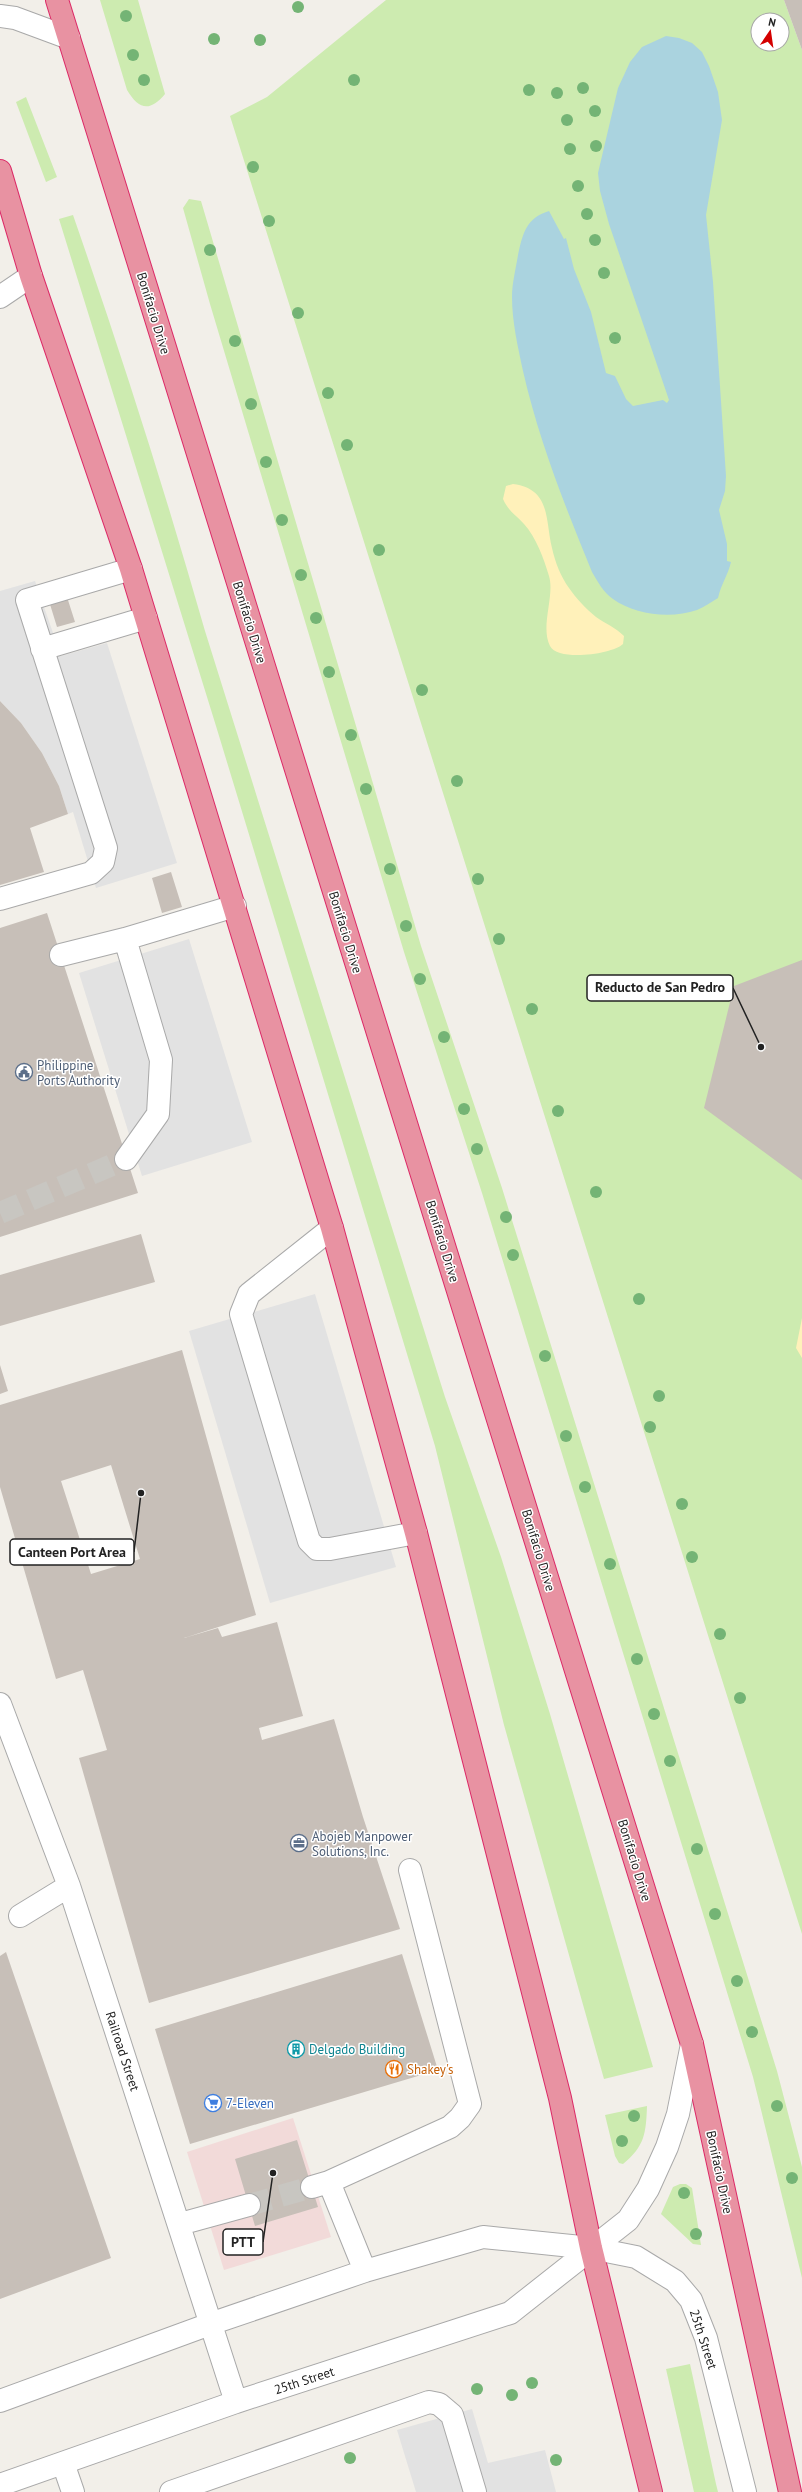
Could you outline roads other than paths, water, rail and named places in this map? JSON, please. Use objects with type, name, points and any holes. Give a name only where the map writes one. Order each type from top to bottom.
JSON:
[{"type":"highway","name":"Bonifacio Drive","points":[[57,0],[692,2044],[790,2492]]},
{"type":"highway","points":[[0,171],[31,276],[131,569],[332,1228],[416,1533],[560,2098],[591,2248],[651,2492]]},
{"type":"street","points":[[0,16],[15,18],[69,38]]},
{"type":"street","points":[[0,297],[31,276]]},
{"type":"street","points":[[0,899],[91,873],[103,862],[106,848],[42,649],[28,600],[131,569]]},
{"type":"street","points":[[42,649],[146,618]]},
{"type":"street","points":[[61,955],[125,940],[235,906]]},
{"type":"street","points":[[125,940],[161,1060],[158,1114],[126,1159]]},
{"type":"street","points":[[332,1228],[249,1294],[241,1314],[309,1541],[316,1549],[330,1549],[416,1533]]},
{"type":"street","name":"Railroad Street","points":[[0,1704],[69,1886],[180,2224],[210,2324],[236,2402]]},
{"type":"street","points":[[365,2271],[320,2185],[450,2127],[460,2118],[470,2104],[410,1870]]},
{"type":"street","points":[[20,1916],[69,1886]]},
{"type":"street","name":"25th Street","points":[[0,2485],[236,2402],[510,2313],[628,2220],[648,2189],[668,2147],[678,2114],[692,2044]]},
{"type":"street","points":[[180,2224],[249,2205]]},
{"type":"street","name":"25th Street","points":[[0,2401],[210,2324],[365,2271],[483,2237],[591,2248],[636,2257],[675,2281],[691,2300],[706,2338],[745,2492]]},
{"type":"street","points":[[171,2492],[429,2402],[439,2404],[452,2414],[475,2492]]},
{"type":"street","points":[[63,2463],[73,2492]]},
{"type":"water","points":[[666,36],[679,38],[692,43],[702,52],[709,66],[718,92],[722,120],[706,215],[713,282],[726,476],[725,491],[719,510],[727,544],[727,561],[731,562],[718,598],[697,610],[687,613],[665,615],[632,609],[613,599],[601,587],[592,572],[545,448],[529,397],[517,344],[512,297],[513,281],[524,233],[530,222],[541,214],[549,211],[564,239],[566,238],[574,269],[591,312],[606,373],[615,376],[626,399],[633,406],[663,400],[667,403],[669,400],[609,224],[600,191],[598,173],[618,88],[630,62],[642,47]]},
{"type":"tunnel","points":[[0,1213],[126,1159]]},
{"type":"tunnel","points":[[249,2205],[312,2187]]},
{"type":"place","name":"Reducto de San Pedro","points":[[761,1047]]},
{"type":"place","name":"Philippine Ports Authority","points":[[24,1072]]},
{"type":"place","name":"Canteen Port Area","points":[[141,1493]]},
{"type":"place","name":"Abojeb Manpower Solutions, Inc.","points":[[299,1843]]},
{"type":"place","name":"Delgado Building","points":[[296,2049]]},
{"type":"place","name":"Shakey's","points":[[394,2069]]},
{"type":"place","name":"7-Eleven","points":[[213,2103]]},
{"type":"place","name":"PTT","points":[[273,2173]]}]
